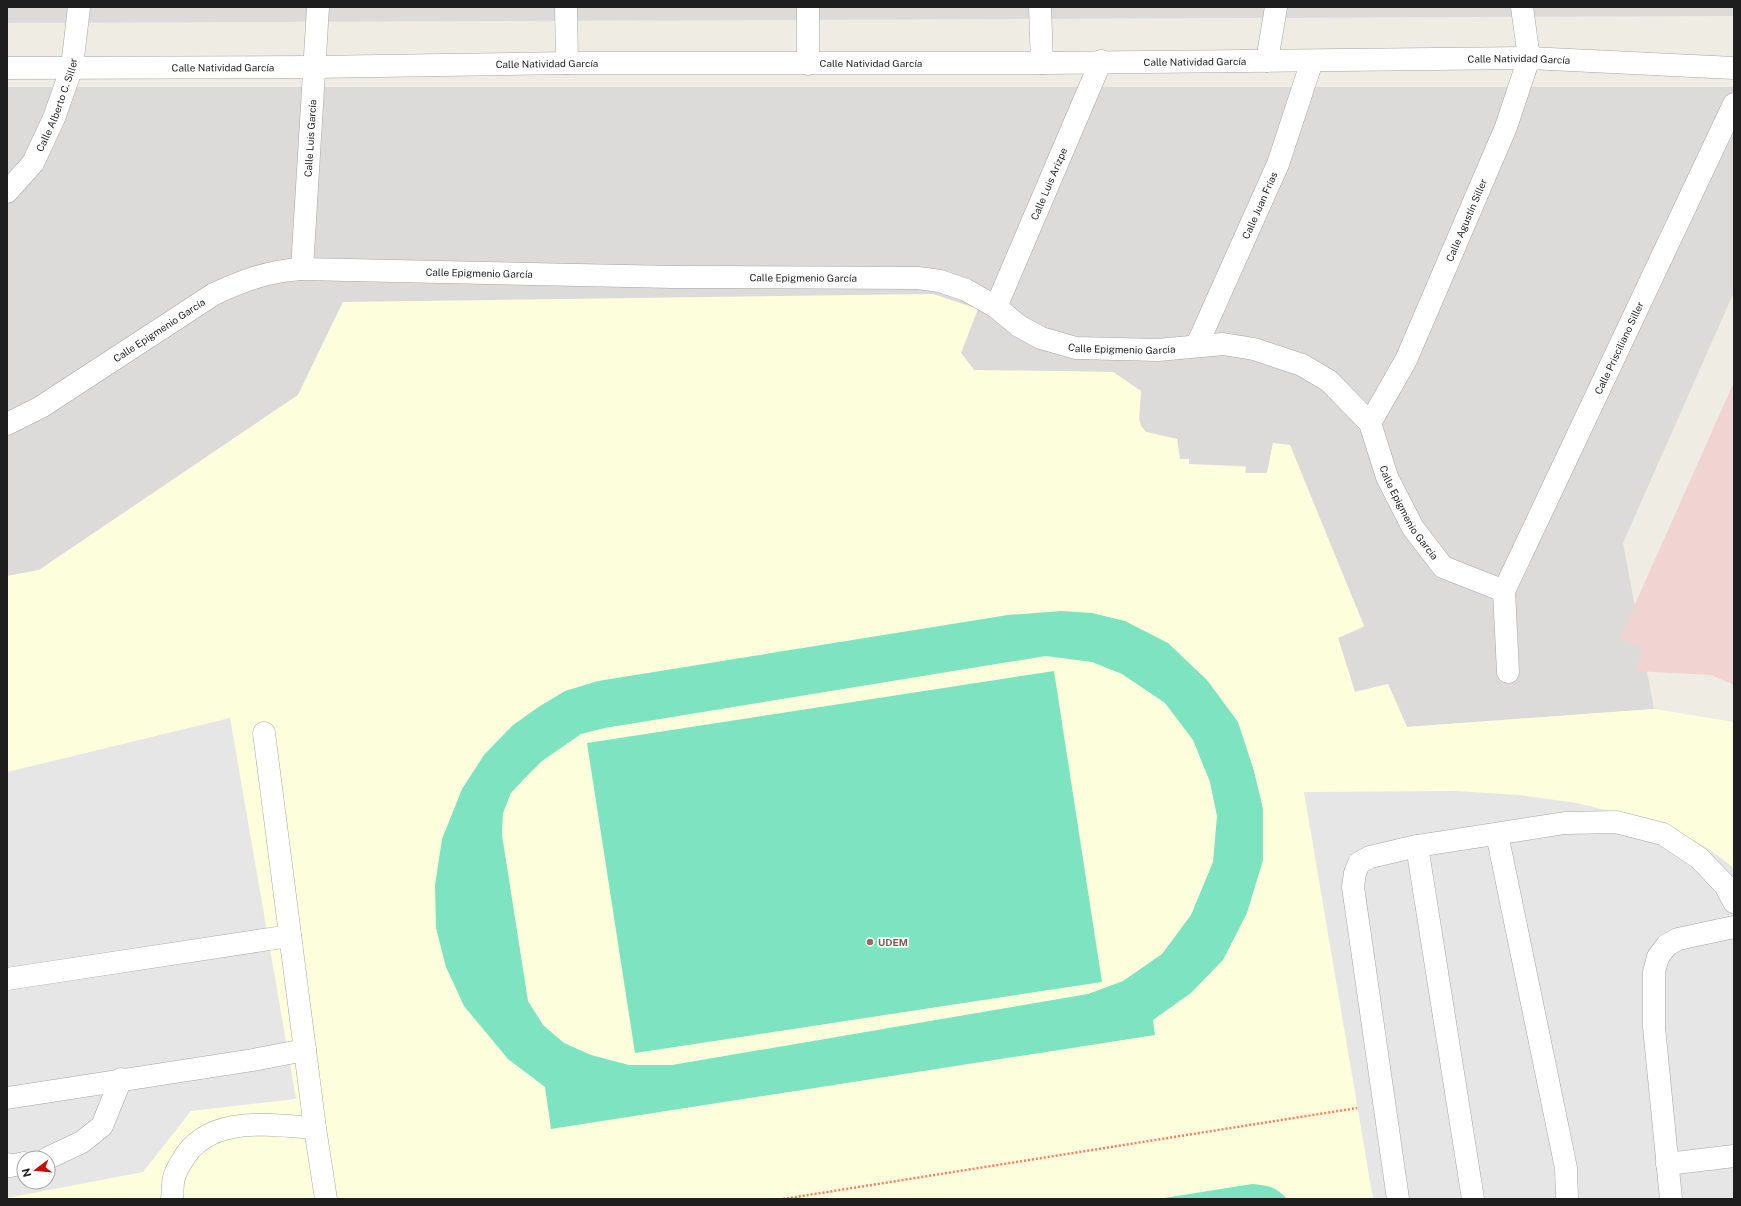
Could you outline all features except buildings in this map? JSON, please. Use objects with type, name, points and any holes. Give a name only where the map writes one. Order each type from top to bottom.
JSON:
[{"type":"street","name":"Calle Alberto C. Siller","points":[[7,192],[33,163],[54,118],[72,67],[79,7]]},
{"type":"street","name":"Calle Luis García","points":[[302,269],[313,67],[318,7]]},
{"type":"street","points":[[566,7],[567,63]]},
{"type":"street","points":[[808,7],[808,64]]},
{"type":"street","points":[[1040,7],[1042,63]]},
{"type":"street","points":[[1267,61],[1276,7]]},
{"type":"street","name":"Calle Agustín Siller","points":[[1370,423],[1406,360],[1506,127],[1528,58],[1522,7]]},
{"type":"street","name":"Calle Natividad García","points":[[7,68],[313,67],[567,63],[1042,63],[1101,61],[1312,61],[1528,58],[1734,68]]},
{"type":"street","name":"Calle Luis Arizpe","points":[[996,307],[1101,61]]},
{"type":"street","name":"Calle Juan Frías","points":[[1197,345],[1278,164],[1312,61]]},
{"type":"street","name":"Calle Prisciliano Siller","points":[[1504,591],[1734,104]]},
{"type":"street","name":"Calle Epigmenio García","points":[[7,424],[41,408],[214,294],[243,280],[277,270],[302,269],[673,277],[918,278],[940,281],[966,290],[996,307],[1020,326],[1041,338],[1076,348],[1158,350],[1197,345],[1223,344],[1254,349],[1302,365],[1329,381],[1370,423],[1387,477],[1413,528],[1443,567],[1504,591]]},
{"type":"street","points":[[1504,591],[1508,672]]},
{"type":"street","points":[[264,733],[315,1128],[326,1199]]},
{"type":"street","points":[[1398,1199],[1353,887],[1355,873],[1359,863],[1370,857],[1417,846],[1565,822],[1616,822],[1663,834],[1699,858],[1725,885],[1734,902]]},
{"type":"street","points":[[1497,834],[1566,1168],[1567,1199]]},
{"type":"street","points":[[1417,846],[1473,1199]]},
{"type":"street","points":[[1671,1199],[1654,1027],[1654,972],[1658,957],[1667,945],[1678,938],[1734,927]]},
{"type":"street","points":[[7,979],[290,936]]},
{"type":"street","points":[[7,1098],[121,1079],[253,1060],[305,1050]]},
{"type":"street","points":[[56,1154],[82,1142],[102,1126],[121,1079]]},
{"type":"street","points":[[172,1199],[174,1176],[187,1152],[206,1136],[233,1126],[266,1124],[315,1128]]},
{"type":"street","points":[[1667,1164],[1734,1156]]},
{"type":"path","points":[[783,1199],[1384,1104]]},
{"type":"shaded area","points":[[7,7],[1734,7],[1734,16],[7,23]]},
{"type":"shaded area","points":[[7,87],[1734,87],[1734,292],[1623,543],[1654,709],[1407,727],[1388,684],[1355,692],[1338,638],[1364,627],[1273,444],[1267,473],[1245,473],[1246,466],[1189,464],[1180,459],[1177,439],[1146,432],[1141,426],[1139,419],[1141,391],[1113,372],[974,370],[961,353],[343,302],[298,395],[39,570],[7,576]]},
{"type":"shaded area","name":"UDEM","points":[[933,294],[978,309],[961,353],[974,370],[1113,372],[1141,391],[1139,419],[1141,426],[1146,432],[1177,439],[1180,459],[1189,459],[1189,464],[1246,467],[1245,473],[1267,473],[1273,443],[1290,445],[1364,626],[1338,638],[1355,692],[1388,684],[1407,727],[1654,709],[1734,722],[1734,1199],[7,1199],[7,576],[39,570],[298,395],[343,302]]},
{"type":"shaded area","points":[[1734,382],[1734,685],[1711,675],[1636,671],[1642,647],[1620,638]]},
{"type":"shaded area","points":[[230,718],[296,1099],[191,1111],[143,1172],[56,1189],[56,1150],[16,1150],[16,1190],[49,1190],[7,1198],[7,772]]},
{"type":"shaded area","points":[[1456,791],[1519,795],[1577,803],[1669,826],[1709,849],[1734,868],[1734,1199],[1373,1199],[1304,792]]},
{"type":"green space","points":[[1061,611],[1092,613],[1125,621],[1168,643],[1207,680],[1238,722],[1254,771],[1263,809],[1263,860],[1247,913],[1223,960],[1191,993],[1153,1020],[1155,1035],[551,1129],[545,1087],[508,1059],[464,1006],[446,967],[436,928],[435,885],[442,839],[462,789],[484,755],[513,725],[540,706],[565,691],[598,681],[1008,615]],"holes":[[[1046,656],[1092,662],[1122,674],[1165,703],[1193,740],[1210,782],[1217,816],[1213,862],[1191,915],[1162,954],[1123,981],[1088,994],[672,1065],[629,1065],[591,1055],[564,1043],[543,1025],[528,1001],[502,835],[503,813],[511,793],[526,777],[542,761],[581,734],[605,728]]]},
{"type":"green space","points":[[1054,671],[1102,982],[635,1053],[587,743]]},
{"type":"green space","points":[[1252,1184],[1271,1187],[1287,1199],[1158,1199]]},
{"type":"place","name":"UDEM","points":[[870,942]]}]
